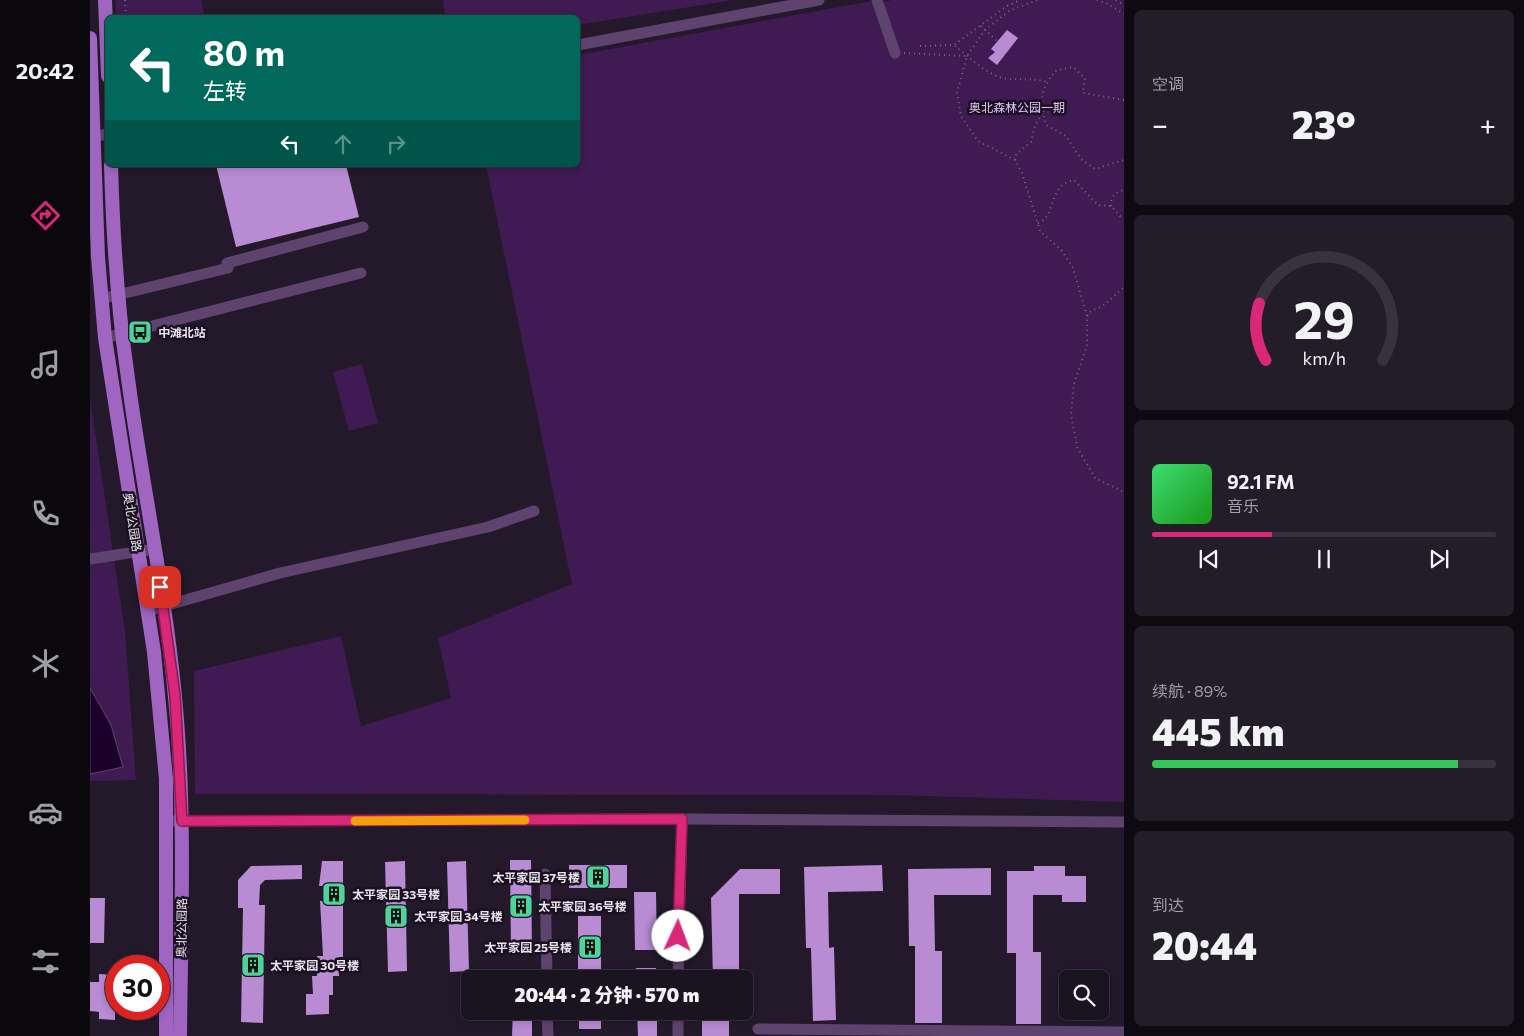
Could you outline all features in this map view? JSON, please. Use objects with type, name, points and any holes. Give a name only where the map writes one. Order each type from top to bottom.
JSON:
[{"type":"main road","points":[[105,0],[106,15]]},
{"type":"main road","name":"奥北公园路","points":[[90,38],[97,136],[101,299],[104,338],[147,611],[175,821],[166,1036]]},
{"type":"main road","name":"奥北公园路","points":[[111,167],[122,334],[164,606],[176,704],[175,821],[180,1036]]},
{"type":"street","points":[[580,45],[819,0]]},
{"type":"street","points":[[877,0],[895,53]]},
{"type":"street","points":[[101,299],[228,268],[227,263],[363,227]]},
{"type":"street","points":[[104,338],[361,273]]},
{"type":"street","points":[[147,611],[321,562],[488,527],[534,511]]},
{"type":"street","points":[[90,559],[155,549]]},
{"type":"street","points":[[678,970],[682,819]]},
{"type":"street","points":[[175,821],[682,819],[1124,822]]},
{"type":"street","points":[[546,874],[547,970]]},
{"type":"street","points":[[547,1020],[548,1036]]},
{"type":"street","points":[[678,1020],[678,1036]]},
{"type":"street","points":[[758,1029],[775,1033],[1124,1032]]},
{"type":"path","points":[[125,0],[126,15]]},
{"type":"path","points":[[920,46],[954,45],[1007,6],[1020,0]]},
{"type":"path","points":[[1038,0],[1009,11],[985,30],[967,56],[957,93],[961,116],[978,141],[1015,160],[1022,173],[1040,231],[1062,251],[1073,268],[1087,316],[1087,345],[1074,384],[1071,414],[1077,447],[1095,478],[1124,492]]},
{"type":"path","points":[[1097,0],[1108,4],[1124,14]]},
{"type":"path","points":[[1116,0],[1124,5]]},
{"type":"path","points":[[980,26],[997,41]]},
{"type":"path","points":[[954,45],[993,74],[1007,79],[1035,79],[1047,82]]},
{"type":"path","points":[[895,53],[967,56]]},
{"type":"path","points":[[1124,100],[1084,93],[1085,78],[1073,67],[1055,70],[1042,90],[1043,112],[1046,125],[1066,136],[1081,159],[1095,168],[1124,160]]},
{"type":"path","points":[[1015,160],[1016,154],[1031,142],[1034,126],[1043,112]]},
{"type":"path","points":[[1038,224],[1049,213],[1054,194],[1068,181],[1074,180],[1098,205],[1111,206],[1120,216],[1124,216]]},
{"type":"path","points":[[1111,206],[1111,201],[1115,194],[1124,190]]},
{"type":"path","points":[[1087,316],[1091,311],[1103,306],[1124,287]]},
{"type":"green space","points":[[116,0],[201,0],[205,15],[116,15]]},
{"type":"green space","points":[[443,0],[733,0],[580,25],[580,15],[445,15]]},
{"type":"green space","name":"奥北森林公园一期","points":[[892,0],[1124,0],[1124,802],[889,795],[195,794],[194,671],[341,636],[361,726],[451,698],[438,638],[572,584],[486,167],[580,167],[580,55],[871,1],[879,3]]},
{"type":"green space","points":[[362,364],[378,423],[349,431],[333,372]]},
{"type":"green space","points":[[90,399],[125,631],[136,780],[90,781]]},
{"type":"shaded area","points":[[90,688],[111,725],[123,767],[90,774]]},
{"type":"building","points":[[1007,30],[1018,38],[997,65],[988,58],[995,52],[991,49]]},
{"type":"building","points":[[216,167],[346,167],[359,217],[236,247]]},
{"type":"building","name":"太平家园 36号楼","points":[[510,860],[531,860],[532,953],[511,953]]},
{"type":"building","points":[[322,861],[343,861],[343,957],[339,957],[339,976],[333,976],[333,995],[329,995],[329,1014],[306,1015],[306,994],[313,994],[312,976],[317,976],[317,956],[323,956],[320,901],[325,901],[325,886],[319,886]]},
{"type":"building","name":"太平家园 34号楼","points":[[405,861],[407,971],[388,972],[385,862]]},
{"type":"building","points":[[466,861],[469,970],[461,971],[450,972],[447,862]]},
{"type":"building","name":"太平家园 30号楼","points":[[302,865],[302,879],[265,880],[260,885],[259,905],[265,905],[263,1023],[241,1022],[243,908],[238,908],[238,880],[251,866]]},
{"type":"building","name":"太平家园 37号楼","points":[[569,865],[627,865],[627,888],[569,888]]},
{"type":"building","points":[[882,865],[883,891],[828,892],[829,948],[834,947],[836,1020],[813,1021],[811,948],[806,948],[804,867]]},
{"type":"building","points":[[1034,866],[1065,866],[1065,876],[1086,876],[1086,902],[1062,902],[1062,895],[1033,895],[1033,952],[1041,952],[1041,1024],[1016,1024],[1016,953],[1007,953],[1007,871],[1034,871]]},
{"type":"building","points":[[991,868],[991,895],[934,895],[935,951],[942,951],[942,1023],[915,1023],[915,946],[909,946],[908,869]]},
{"type":"building","points":[[740,869],[780,869],[780,894],[739,894],[739,970],[713,970],[711,898]]},
{"type":"building","points":[[634,892],[656,892],[657,950],[635,950]]},
{"type":"building","points":[[90,898],[105,898],[104,943],[90,943]]},
{"type":"building","name":"太平家园 25号楼","points":[[578,916],[601,916],[601,970],[578,970]]},
{"type":"building","points":[[636,968],[656,968],[656,970],[636,970]]},
{"type":"building","points":[[99,974],[105,974],[105,1019],[99,1019],[99,1012],[90,1011],[90,982],[99,982]]},
{"type":"building","points":[[513,1020],[532,1020],[532,1036],[512,1036]]},
{"type":"building","points":[[579,1020],[601,1020],[601,1029],[579,1029]]},
{"type":"building","points":[[637,1020],[657,1020],[657,1036],[638,1036]]},
{"type":"building","points":[[702,1020],[729,1020],[729,1036],[702,1036]]},
{"type":"slow traffic","points":[[355,821],[525,820]]},
{"type":"place","name":"中滩北站","points":[[140,332]]},
{"type":"place","name":"太平家园 37号楼","points":[[598,877]]},
{"type":"place","name":"太平家园 33号楼","points":[[334,894]]},
{"type":"place","name":"太平家园 36号楼","points":[[521,906]]},
{"type":"place","name":"太平家园 34号楼","points":[[396,916]]},
{"type":"place","name":"太平家园 25号楼","points":[[590,947]]},
{"type":"place","name":"太平家园 30号楼","points":[[253,965]]},
{"type":"route","points":[[160,587],[175,696],[180,758],[182,821],[682,819],[678,936]]}]
